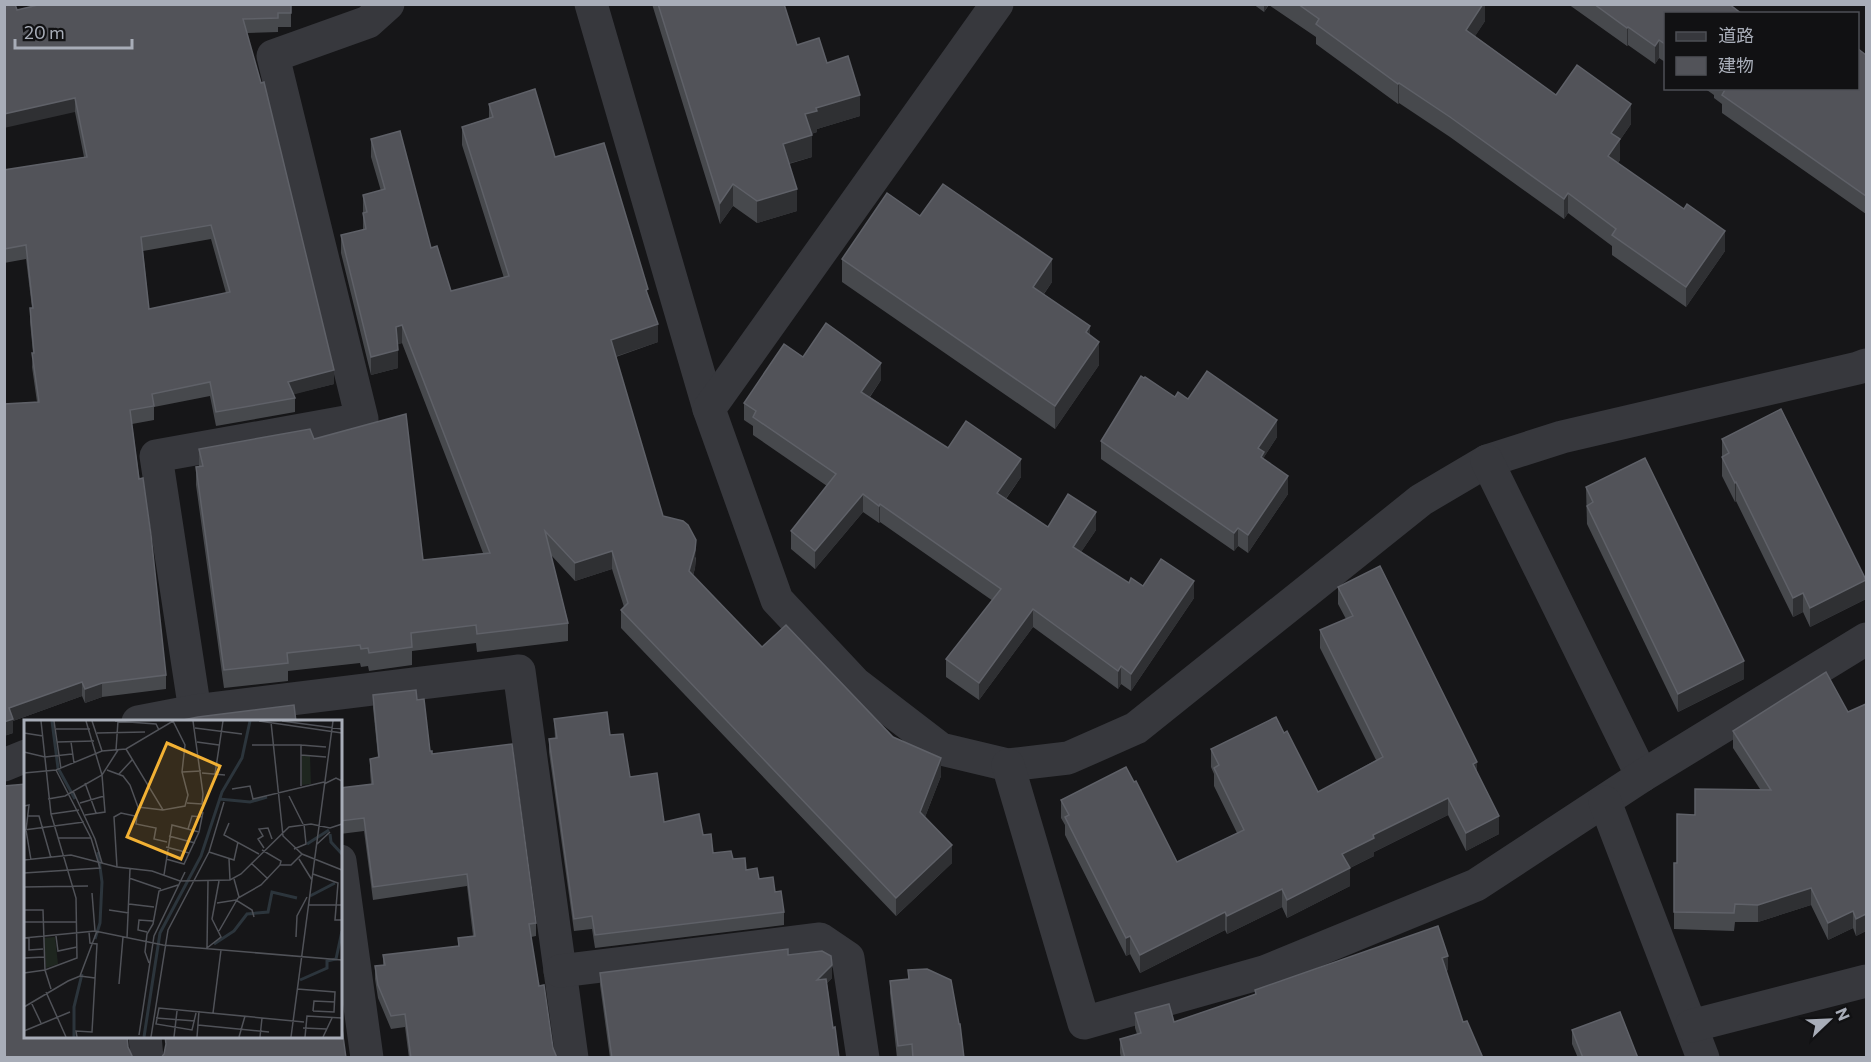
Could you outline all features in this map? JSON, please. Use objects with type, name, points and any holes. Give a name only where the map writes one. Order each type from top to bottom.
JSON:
[{"type":"street","points":[[195,711],[156,456],[362,419],[273,56],[368,22],[388,4]]},
{"type":"street","points":[[591,4],[709,409],[777,600],[855,683],[941,749],[1008,765],[1068,758],[1136,728],[1421,500],[1487,461],[1562,437],[1866,365]]},
{"type":"street","points":[[709,409],[997,4]]},
{"type":"street","points":[[1487,461],[1642,776]]},
{"type":"street","points":[[1008,765],[1084,1023],[1264,972],[1476,885],[1642,776],[1866,639]]},
{"type":"street","points":[[148,720],[195,711],[320,708],[519,671],[572,1058]]},
{"type":"street","points":[[4,765],[24,757]]},
{"type":"street","points":[[1605,802],[1703,1058]]},
{"type":"street","points":[[342,876],[367,1058]]},
{"type":"street","points":[[560,971],[820,939],[848,958],[863,1058]]},
{"type":"street","points":[[1691,1026],[1866,981]]},
{"type":"street","points":[[145,1038],[147,1058]]},
{"type":"building","points":[[4,4],[15,4],[17,10],[42,4],[291,4],[291,13],[278,13],[278,18],[243,19],[261,83],[264,82],[334,370],[288,382],[295,398],[216,412],[210,382],[152,394],[154,406],[130,410],[139,479],[143,478],[151,535],[166,675],[102,683],[85,689],[82,682],[9,708],[13,719],[4,722],[4,404],[39,402],[32,353],[34,353],[30,308],[33,308],[26,245],[4,249],[4,170],[87,157],[75,98],[4,114]],"holes":[[[211,225],[230,292],[149,309],[141,237]]]},
{"type":"building","points":[[658,4],[784,4],[797,45],[819,38],[827,63],[848,56],[860,95],[816,108],[817,111],[805,114],[812,135],[783,144],[797,189],[757,201],[733,184],[720,203]]},
{"type":"building","points":[[1298,4],[1483,4],[1466,30],[1556,95],[1577,65],[1631,104],[1611,133],[1620,139],[1608,156],[1684,209],[1687,204],[1725,231],[1686,287],[1612,235],[1616,229],[1568,193],[1564,199],[1450,117],[1398,84],[1316,24],[1319,19]]},
{"type":"building","points":[[1594,4],[1729,4],[1739,12],[1664,12],[1664,43],[1659,40],[1655,46]]},
{"type":"building","points":[[1859,50],[1866,55],[1866,196],[1722,95],[1725,90],[1859,90]]},
{"type":"building","points":[[535,89],[555,157],[604,143],[658,324],[611,340],[663,516],[683,521],[688,525],[696,540],[689,571],[762,647],[786,625],[893,737],[941,758],[920,812],[952,845],[896,898],[621,610],[628,603],[612,551],[575,563],[545,531],[568,623],[477,634],[476,625],[411,633],[412,647],[369,653],[368,648],[361,649],[360,645],[287,653],[288,663],[224,670],[196,467],[203,466],[199,449],[310,429],[314,439],[406,414],[423,560],[490,553],[402,325],[396,327],[398,350],[371,357],[341,235],[366,229],[363,213],[367,212],[363,195],[385,189],[371,139],[400,131],[431,248],[437,246],[451,291],[509,276],[462,127],[493,117],[489,104]]},
{"type":"building","points":[[943,184],[1052,259],[1033,287],[1090,326],[1086,332],[1099,342],[1055,406],[842,259],[887,193],[920,216]]},
{"type":"building","points":[[826,323],[881,363],[861,392],[948,448],[966,421],[1021,459],[997,493],[1048,527],[1068,494],[1096,512],[1073,547],[1129,583],[1131,578],[1143,586],[1161,559],[1194,581],[1131,674],[1121,666],[1118,671],[1033,609],[979,683],[946,659],[1001,589],[863,494],[815,551],[791,531],[836,474],[753,417],[756,411],[744,403],[784,344],[803,357]]},
{"type":"building","points":[[1207,371],[1277,420],[1258,448],[1264,452],[1261,457],[1288,476],[1248,535],[1238,528],[1234,533],[1101,441],[1141,376],[1175,397],[1178,392],[1188,399]]},
{"type":"building","points":[[1781,409],[1866,580],[1810,608],[1803,593],[1793,598],[1722,457],[1729,453],[1722,439]]},
{"type":"building","points":[[1645,458],[1744,661],[1678,694],[1587,506],[1593,502],[1586,487]]},
{"type":"building","points":[[1380,566],[1477,762],[1473,764],[1499,816],[1466,833],[1448,798],[1373,835],[1374,838],[1342,854],[1350,868],[1287,900],[1282,889],[1227,916],[1225,912],[1140,955],[1130,936],[1126,938],[1065,817],[1069,815],[1061,800],[1126,767],[1134,782],[1136,781],[1177,862],[1244,830],[1214,768],[1219,765],[1211,749],[1276,717],[1284,733],[1287,731],[1318,792],[1383,757],[1320,630],[1353,616],[1338,587]]},
{"type":"building","points":[[1826,672],[1848,712],[1866,704],[1866,914],[1856,919],[1853,911],[1828,923],[1811,888],[1758,905],[1735,904],[1734,913],[1674,912],[1677,814],[1695,815],[1695,789],[1771,790],[1733,731]]},
{"type":"building","points":[[416,690],[417,700],[424,699],[432,754],[512,744],[536,923],[529,924],[539,986],[544,985],[553,1048],[557,1058],[411,1058],[405,1014],[391,1016],[378,985],[375,966],[385,965],[383,955],[459,946],[458,938],[475,936],[467,874],[373,887],[364,818],[342,821],[342,788],[373,784],[370,759],[379,757],[373,695]]},
{"type":"building","points":[[294,705],[296,720],[183,720]]},
{"type":"building","points":[[607,712],[610,735],[623,734],[630,777],[657,773],[664,822],[699,814],[703,835],[711,834],[713,853],[731,851],[733,859],[745,858],[746,870],[757,868],[759,879],[773,877],[775,892],[781,891],[784,912],[595,935],[592,916],[574,919],[549,739],[557,738],[554,719]]},
{"type":"building","points":[[24,784],[24,1038],[127,1038],[133,1058],[4,1058],[4,786]]},
{"type":"building","points":[[1438,926],[1448,956],[1442,958],[1463,1022],[1467,1021],[1483,1058],[1125,1058],[1120,1039],[1141,1033],[1135,1013],[1169,1004],[1174,1022],[1256,994],[1255,990]]},
{"type":"building","points":[[788,949],[788,955],[822,951],[831,956],[832,965],[817,980],[826,979],[839,1058],[612,1058],[600,973]]},
{"type":"building","points":[[927,969],[951,980],[964,1058],[913,1058],[912,1044],[898,1046],[890,981],[909,979],[908,970]]},
{"type":"building","points":[[1620,1012],[1638,1058],[1583,1058],[1572,1030]]},
{"type":"building","points":[[342,1029],[346,1058],[161,1058],[166,1044],[165,1038],[342,1038]]}]
